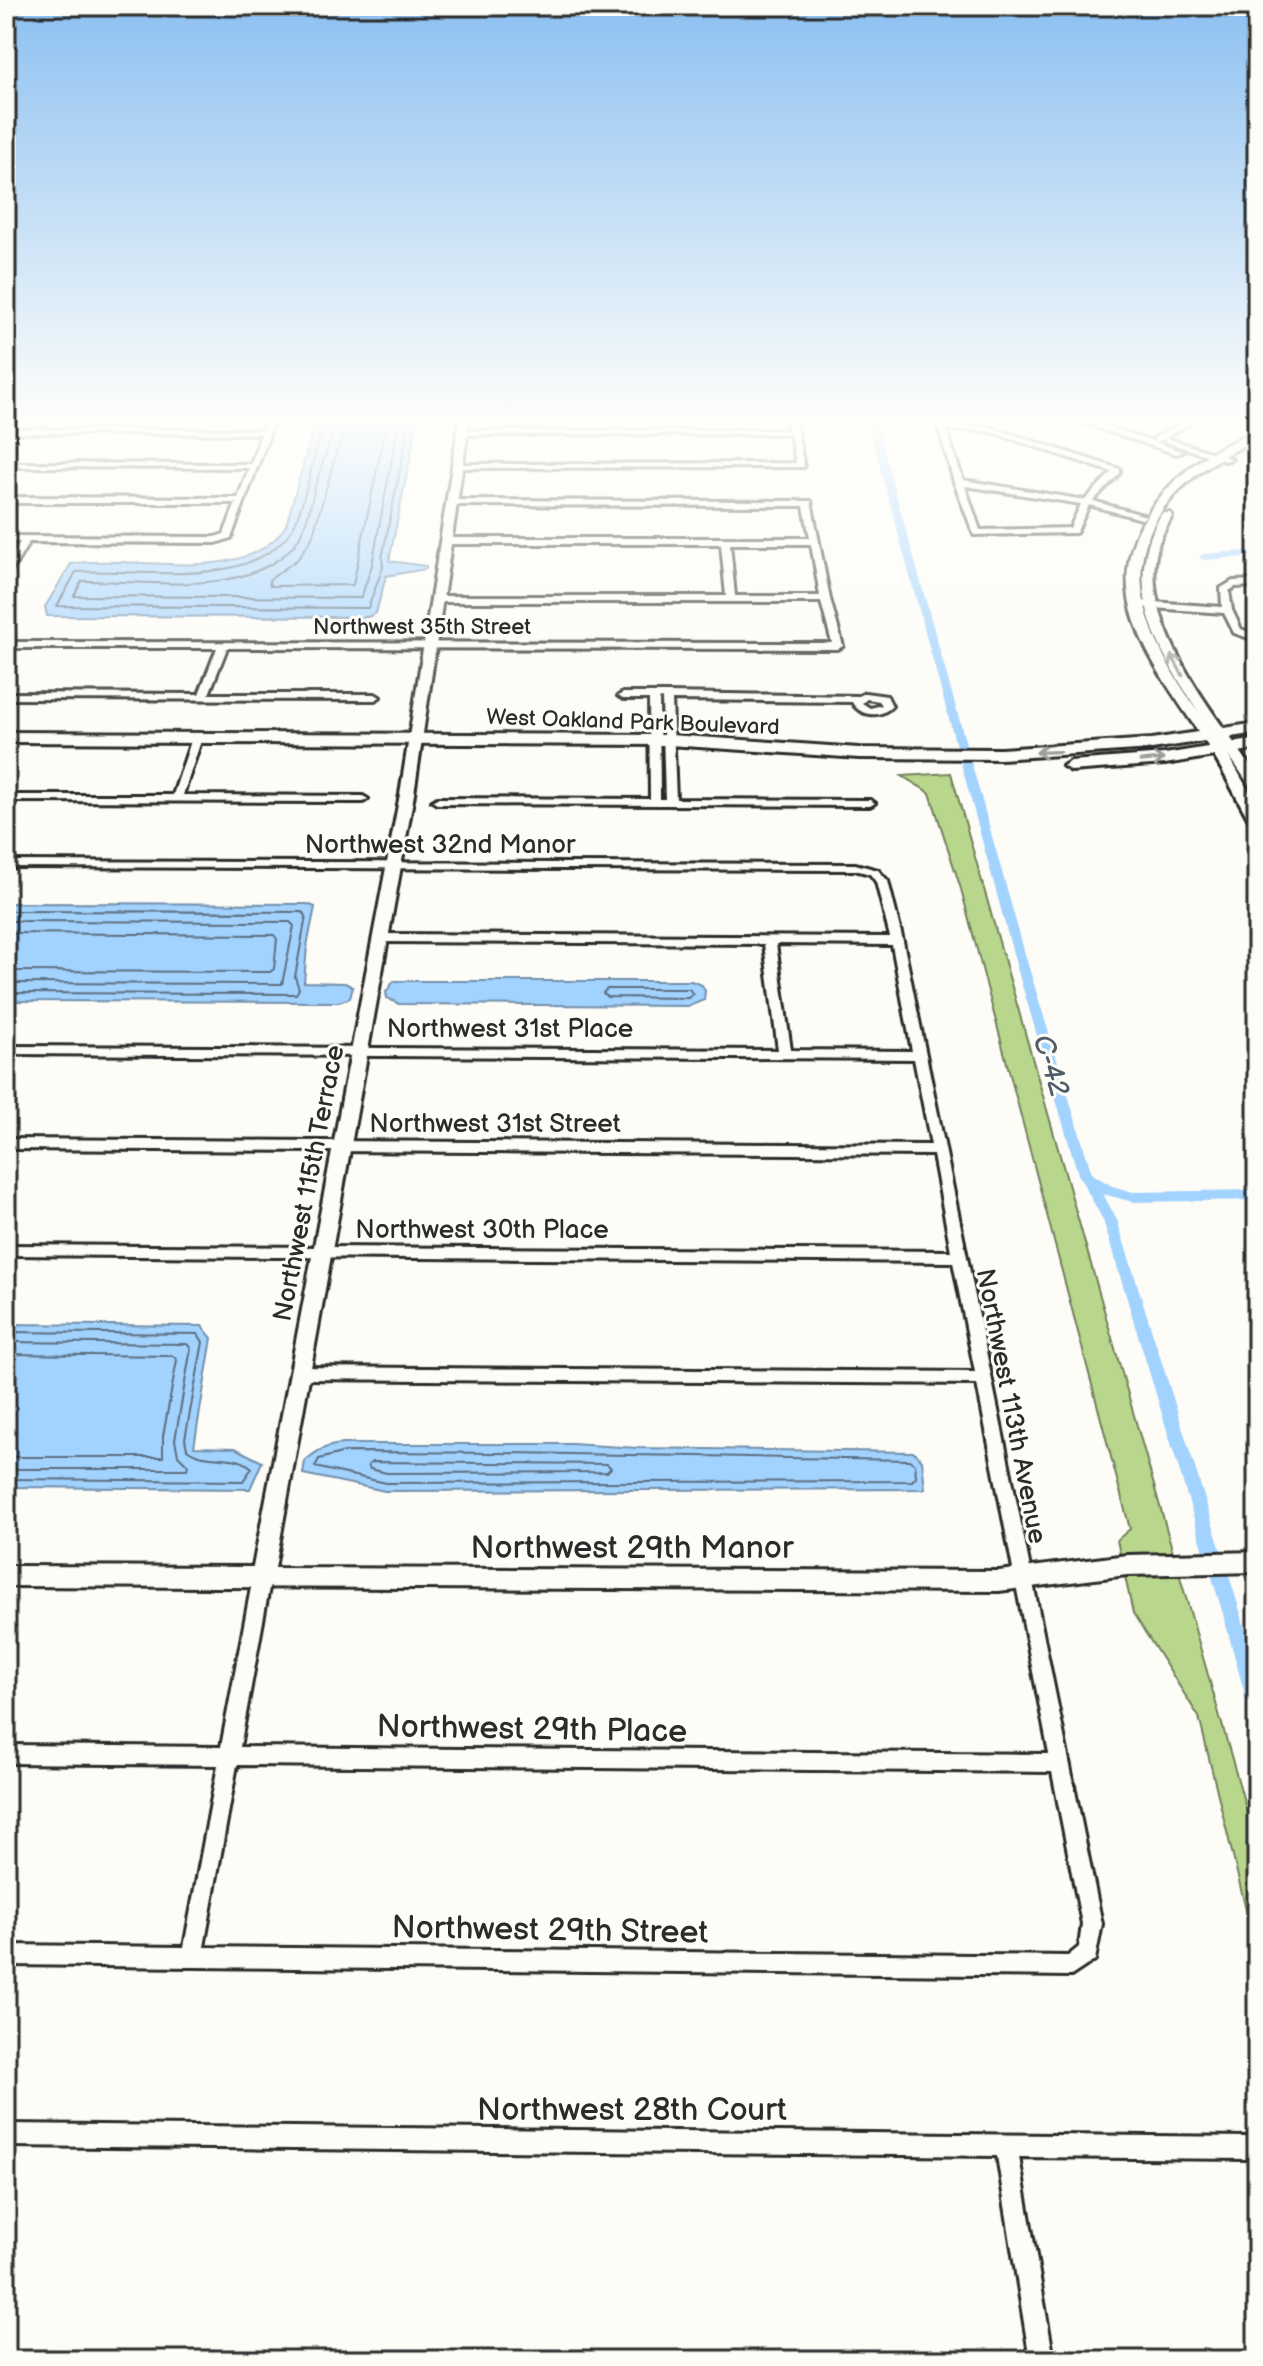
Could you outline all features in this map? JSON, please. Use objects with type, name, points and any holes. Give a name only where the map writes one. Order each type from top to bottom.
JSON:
[{"type":"main road","points":[[1147,526],[1137,546],[1133,572],[1134,600],[1142,630],[1165,674],[1257,786]]},
{"type":"main road","points":[[1152,526],[1149,571],[1151,602],[1159,631],[1221,743],[1257,820]]},
{"type":"main road","name":"West Oakland Park Boulevard","points":[[6,751],[194,745],[662,747],[852,766],[1004,760],[1112,764],[1221,743],[1257,728]]},
{"type":"main road","name":"West Oakland Park Boulevard","points":[[6,737],[194,745]]},
{"type":"main road","name":"West Oakland Park Boulevard","points":[[1221,743],[1257,744]]},
{"type":"street","points":[[6,539],[216,540],[228,536],[232,526]]},
{"type":"street","name":"Northwest 115th Terrace","points":[[192,1958],[394,865],[449,526]]},
{"type":"street","points":[[436,599],[825,599],[812,526]]},
{"type":"street","points":[[975,526],[977,533],[1073,531],[1075,526]]},
{"type":"street","points":[[6,574],[26,539]]},
{"type":"street","points":[[447,541],[814,541]]},
{"type":"street","points":[[725,541],[731,599]]},
{"type":"street","points":[[1256,638],[1239,632],[1226,607],[1224,590],[1228,586],[1257,583]]},
{"type":"street","name":"Northwest 35th Street","points":[[6,645],[838,646],[825,599]]},
{"type":"street","points":[[1134,600],[1226,607]]},
{"type":"street","points":[[203,696],[223,645]]},
{"type":"street","points":[[6,696],[375,697]]},
{"type":"street","points":[[623,696],[858,699]]},
{"type":"street","points":[[654,696],[671,802]]},
{"type":"street","points":[[655,802],[667,696]]},
{"type":"street","points":[[177,798],[194,745]]},
{"type":"street","points":[[6,798],[363,799]]},
{"type":"street","points":[[437,801],[870,803]]},
{"type":"street","name":"Northwest 32nd Manor","points":[[6,864],[855,867],[874,872]]},
{"type":"street","name":"Northwest 113th Avenue","points":[[874,872],[882,881],[897,941],[936,1150],[1092,1924],[1088,1953]]},
{"type":"street","points":[[379,938],[897,941]]},
{"type":"street","points":[[770,941],[785,1055]]},
{"type":"street","name":"Northwest 31st Place","points":[[6,1050],[918,1055]]},
{"type":"street","name":"Northwest 31st Street","points":[[6,1144],[936,1150]]},
{"type":"street","name":"Northwest 30th Place","points":[[6,1250],[958,1257]]},
{"type":"street","points":[[298,1373],[982,1378]]},
{"type":"street","name":"Northwest 29th Manor","points":[[6,1576],[983,1581],[1080,1569],[1252,1562]]},
{"type":"street","name":"Northwest 29th Place","points":[[6,1754],[1058,1763]]},
{"type":"street","name":"Northwest 29th Street","points":[[6,1955],[1071,1966],[1088,1953]]},
{"type":"street","name":"Northwest 28th Court","points":[[6,2135],[1006,2144],[1249,2148],[1257,2151]]},
{"type":"street","points":[[1006,2144],[1042,2360]]},
{"type":"green space","points":[[951,773],[1257,1847],[1257,1955],[1199,1717],[1133,1613],[1117,1540],[1130,1529],[961,889],[930,793],[902,776]]},
{"type":"water","points":[[285,526],[396,526],[389,561],[426,566],[426,569],[386,576],[376,613],[368,617],[47,616],[45,607],[71,564],[218,563],[245,557],[268,545]]},
{"type":"water","points":[[6,903],[307,904],[315,907],[304,982],[345,983],[353,987],[350,998],[339,1002],[6,1001]]},
{"type":"water","points":[[394,981],[691,981],[702,985],[705,991],[704,1000],[689,1006],[399,1004],[387,998],[386,992]]},
{"type":"water","points":[[6,1324],[202,1326],[212,1338],[194,1447],[235,1448],[262,1462],[250,1489],[6,1487]]},
{"type":"water","points":[[344,1444],[572,1444],[638,1448],[914,1452],[922,1460],[925,1489],[385,1491],[303,1474],[305,1461],[314,1454]]},
{"type":"waterway","name":"C-42","points":[[901,526],[1023,968],[1085,1174],[1110,1220],[1232,1614],[1257,1706]]},
{"type":"waterway","points":[[1203,557],[1257,553]]},
{"type":"waterway","points":[[1092,1179],[1107,1190],[1133,1197],[1257,1195]]}]
